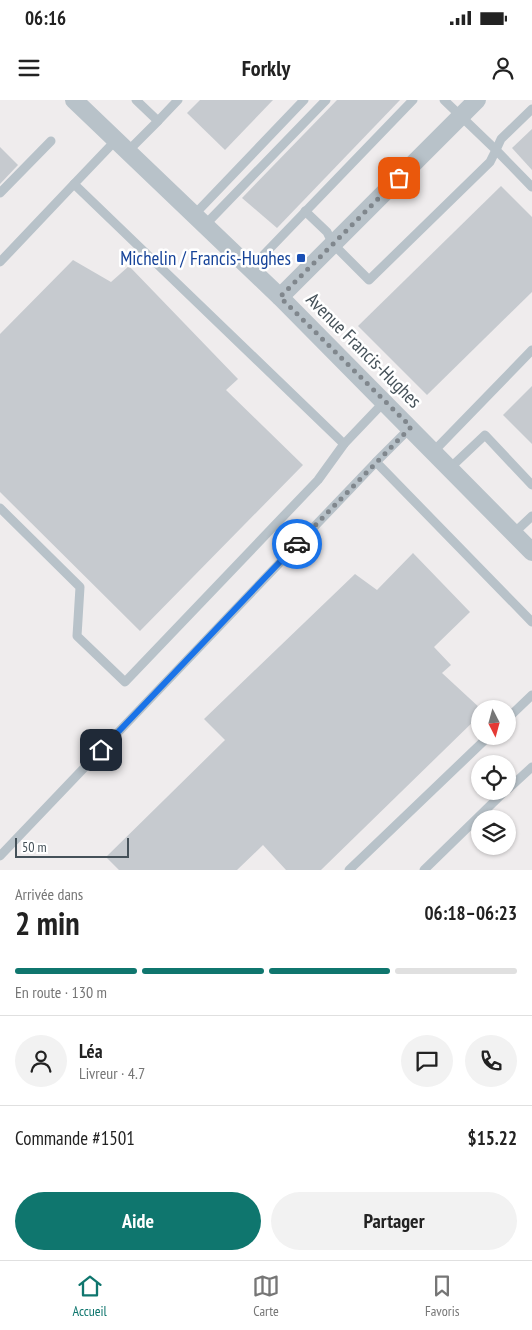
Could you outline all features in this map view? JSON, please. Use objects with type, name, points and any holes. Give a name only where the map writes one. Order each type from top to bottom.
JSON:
[{"type":"street","points":[[280,297],[477,100]]},
{"type":"street","name":"Avenue Francis-Hughes","points":[[78,101],[122,146],[386,401],[532,552]]},
{"type":"lane","points":[[136,100],[158,121]]},
{"type":"lane","points":[[0,262],[74,184],[122,146],[158,121],[178,100]]},
{"type":"lane","points":[[200,220],[304,100]]},
{"type":"lane","points":[[200,220],[326,100]]},
{"type":"lane","points":[[250,269],[413,100]]},
{"type":"lane","points":[[444,100],[532,187]]},
{"type":"lane","points":[[306,211],[327,232],[333,244],[369,280],[490,162],[501,139],[532,109]]},
{"type":"lane","points":[[0,193],[51,141]]},
{"type":"lane","points":[[74,184],[344,444]]},
{"type":"lane","points":[[434,451],[532,350]]},
{"type":"lane","points":[[0,508],[80,587],[77,636],[125,682],[318,480],[344,444],[386,401]]},
{"type":"lane","points":[[0,856],[411,427]]},
{"type":"lane","points":[[450,468],[485,435],[532,485]]},
{"type":"lane","points":[[376,462],[532,622]]},
{"type":"lane","points":[[514,533],[532,516]]},
{"type":"lane","points":[[516,710],[532,695]]},
{"type":"lane","points":[[349,870],[480,745]]},
{"type":"lane","points":[[516,781],[532,767]]},
{"type":"lane","points":[[424,870],[496,800]]},
{"type":"building","points":[[200,100],[273,100],[225,150],[187,113]]},
{"type":"building","points":[[337,100],[400,100],[277,228],[242,198]]},
{"type":"building","points":[[532,129],[532,170],[512,148]]},
{"type":"building","points":[[0,147],[18,165],[0,184]]},
{"type":"building","points":[[501,186],[532,217],[532,292],[427,395],[358,326]]},
{"type":"building","points":[[73,260],[111,282],[129,266],[238,379],[226,390],[303,465],[140,631],[0,492],[0,334]]},
{"type":"building","points":[[532,386],[532,444],[503,415]]},
{"type":"building","points":[[413,553],[470,612],[434,647],[451,665],[442,673],[471,700],[471,724],[321,870],[286,870],[263,845],[237,870],[119,870],[106,857],[225,740],[204,719],[355,574],[377,590]]},
{"type":"way so far","points":[[297,544],[411,427],[280,297],[399,178]]},
{"type":"place","name":"Michelin / Francis-Hughes","points":[[301,258]]},
{"type":"route","points":[[101,750],[297,544]]}]
